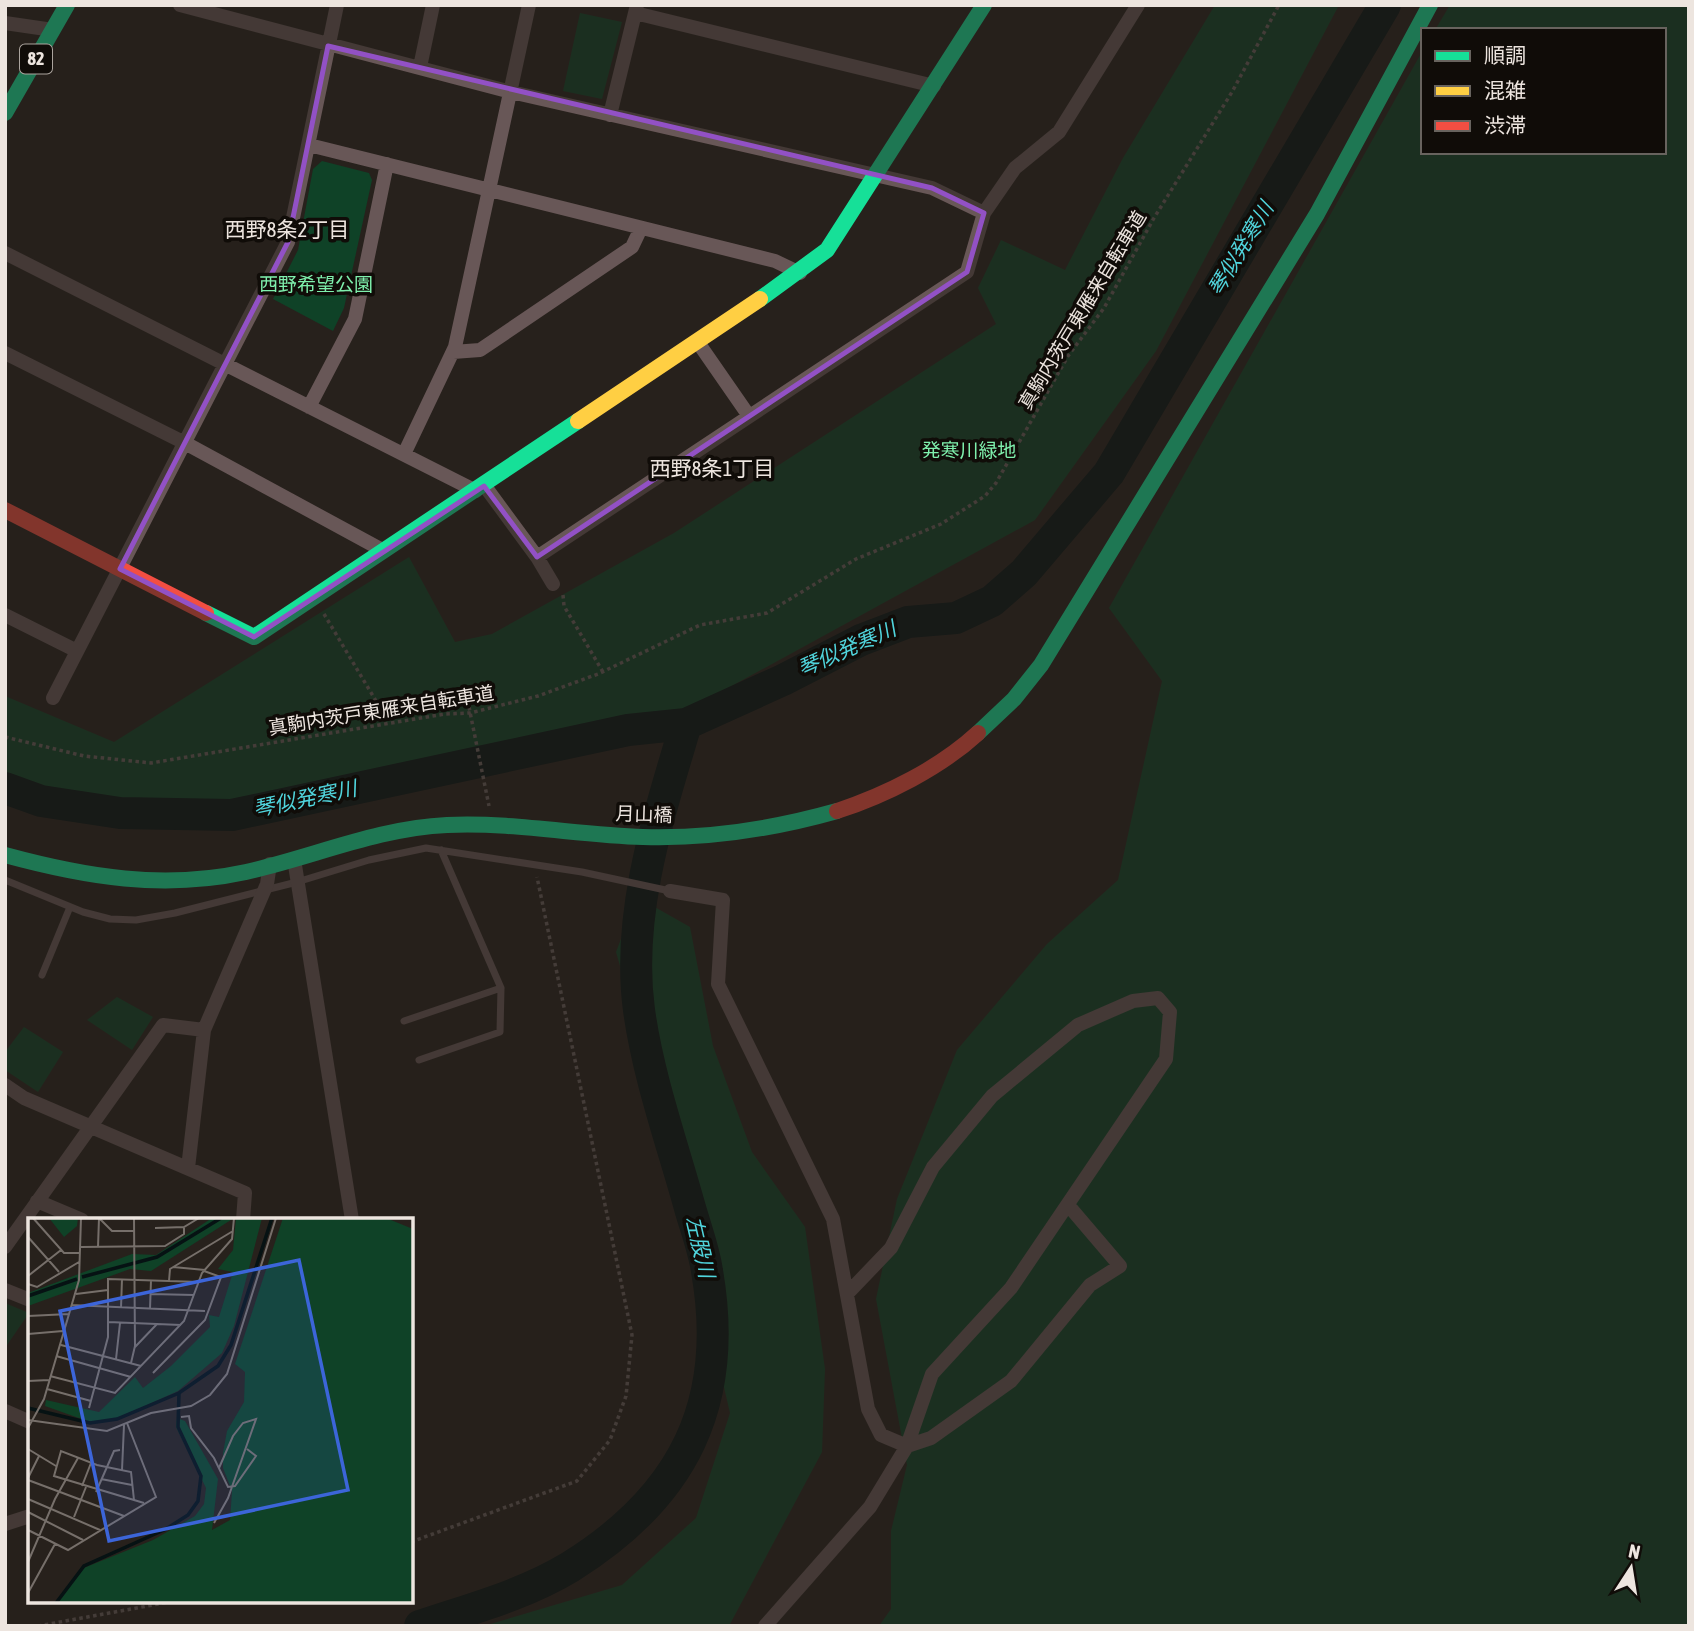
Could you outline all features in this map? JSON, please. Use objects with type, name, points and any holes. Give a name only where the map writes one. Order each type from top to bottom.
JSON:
[{"type":"street","name":"82","points":[[5,113],[67,5]]},
{"type":"street","points":[[180,5],[511,92],[932,188],[984,213]]},
{"type":"street","points":[[53,698],[288,242],[337,5]]},
{"type":"street","points":[[420,67],[433,5]]},
{"type":"street","points":[[404,454],[453,352],[529,5]]},
{"type":"street","points":[[5,510],[254,636],[800,273],[827,250],[984,5]]},
{"type":"street","points":[[537,557],[967,272],[984,213],[1015,168],[1059,132],[1138,5]]},
{"type":"street","name":"月山橋","points":[[5,855],[99,878],[142,883],[192,881],[414,828],[467,823],[643,837],[748,834],[803,823],[860,802],[942,760],[1010,704],[1041,664],[1317,214],[1430,5]]},
{"type":"street","points":[[610,115],[636,9],[934,86]]},
{"type":"street","points":[[5,23],[53,30]]},
{"type":"street","points":[[309,145],[775,261],[800,273]]},
{"type":"street","points":[[309,407],[355,319],[387,164]]},
{"type":"street","points":[[453,352],[480,350],[632,247],[641,228]]},
{"type":"street","points":[[5,253],[309,407],[480,488],[558,587]]},
{"type":"street","points":[[697,341],[749,416]]},
{"type":"street","points":[[5,353],[185,443],[384,551]]},
{"type":"street","points":[[5,615],[77,651]]},
{"type":"street","points":[[293,859],[352,1218]]},
{"type":"street","points":[[188,1168],[204,1030],[264,891],[270,864]]},
{"type":"street","points":[[670,891],[723,900],[718,984],[833,1219],[868,1409],[881,1435],[907,1446],[931,1438],[1011,1381],[1090,1285],[1120,1266],[1068,1205]]},
{"type":"street","points":[[765,1626],[870,1507],[907,1446],[932,1374],[1011,1288],[1166,1059],[1170,1012],[1158,998],[1133,1001],[1077,1025],[992,1096],[933,1167],[891,1248],[847,1294]]},
{"type":"street","points":[[5,1247],[163,1025],[204,1030]]},
{"type":"street","points":[[5,1085],[24,1098],[245,1193],[243,1218]]},
{"type":"street","points":[[37,1200],[78,1218]]},
{"type":"street","points":[[5,1290],[28,1299]]},
{"type":"street","points":[[5,1411],[28,1421]]},
{"type":"street","points":[[5,1524],[28,1517]]},
{"type":"lane","points":[[6,884],[110,919],[136,920],[264,891],[369,860],[426,848],[582,872],[670,891]]},
{"type":"lane","points":[[419,1060],[500,1032],[501,988],[441,850]]},
{"type":"lane","points":[[42,975],[70,907]]},
{"type":"lane","points":[[404,1021],[501,988]]},
{"type":"path","name":"真駒内茨戸東雁来自転車道","points":[[5,737],[84,756],[151,762],[445,713],[470,713],[538,696],[603,672],[700,625],[766,613],[856,559],[941,524],[985,496],[996,483],[1068,356],[1104,308],[1154,218],[1232,92],[1279,5]]},
{"type":"path","points":[[558,587],[564,606],[603,672]]},
{"type":"path","points":[[313,597],[389,722]]},
{"type":"path","points":[[469,707],[489,806]]},
{"type":"path","points":[[413,1541],[577,1481],[610,1440],[626,1396],[632,1335],[534,864]]},
{"type":"path","points":[[38,1626],[164,1603]]},
{"type":"highlighted area","points":[[328,46],[932,188],[984,213],[967,272],[537,557],[484,486],[254,637],[120,569],[288,242]]},
{"type":"green space","name":"発寒川緑地","points":[[1215,5],[1339,5],[1156,351],[1035,520],[686,711],[305,788],[238,807],[39,794],[5,778],[5,696],[114,742],[409,557],[455,642],[492,634],[674,533],[996,324],[978,288],[1001,240],[1065,270],[1123,158]]},
{"type":"green space","points":[[1450,5],[1689,5],[1689,1626],[879,1626],[891,1609],[891,1531],[907,1465],[876,1299],[897,1199],[957,1050],[1047,944],[1118,880],[1162,681],[1109,608],[1421,54],[1421,154],[1666,154],[1666,28],[1436,28]]},
{"type":"green space","points":[[580,13],[622,22],[602,99],[563,91]]},
{"type":"green space","name":"西野希望公園","points":[[322,161],[369,173],[372,180],[344,308],[333,331],[273,299],[298,250],[313,169]]},
{"type":"green space","points":[[637,897],[690,927],[713,1046],[752,1152],[805,1227],[825,1369],[822,1452],[729,1626],[484,1626],[622,1585],[696,1518],[730,1413],[694,1258],[686,1152],[645,1053],[616,952]]},
{"type":"green space","points":[[117,997],[153,1017],[132,1050],[87,1020]]},
{"type":"green space","points":[[24,1027],[63,1052],[38,1092],[5,1070],[5,1052]]},
{"type":"green space","points":[[5,1303],[28,1314],[5,1348]]},
{"type":"waterway","name":"琴似発寒川","points":[[5,788],[41,801],[120,813],[232,815],[628,730],[686,724],[783,680],[861,640],[908,622],[956,618],[992,601],[1024,573],[1109,473],[1385,5]]},
{"type":"waterway","name":"左股川","points":[[420,1626],[534,1586],[570,1567],[610,1539],[643,1509],[670,1477],[690,1442],[704,1404],[711,1363],[712,1319],[707,1271],[648,1060],[636,974],[641,901],[648,865],[686,724]]},
{"type":"traffic: fast","points":[[5,113],[67,5]]},
{"type":"traffic: fast","points":[[760,299],[827,250],[984,5]]},
{"type":"traffic: fast","points":[[978,733],[1014,699],[1041,665],[1317,214],[1430,5]]},
{"type":"traffic: fast","points":[[206,613],[254,637],[578,421]]},
{"type":"traffic: fast","points":[[5,855],[95,875],[185,880],[246,872],[371,837],[421,827],[496,825],[619,836],[668,837],[765,828],[837,811]]},
{"type":"traffic: slow","points":[[578,421],[760,299]]},
{"type":"traffic: jam","points":[[5,510],[206,613]]},
{"type":"traffic: jam","points":[[837,811],[912,779],[947,758],[978,733]]},
{"type":"district","name":"西野8条2丁目","points":[[287,230]]},
{"type":"district","name":"西野8条1丁目","points":[[712,469]]}]
